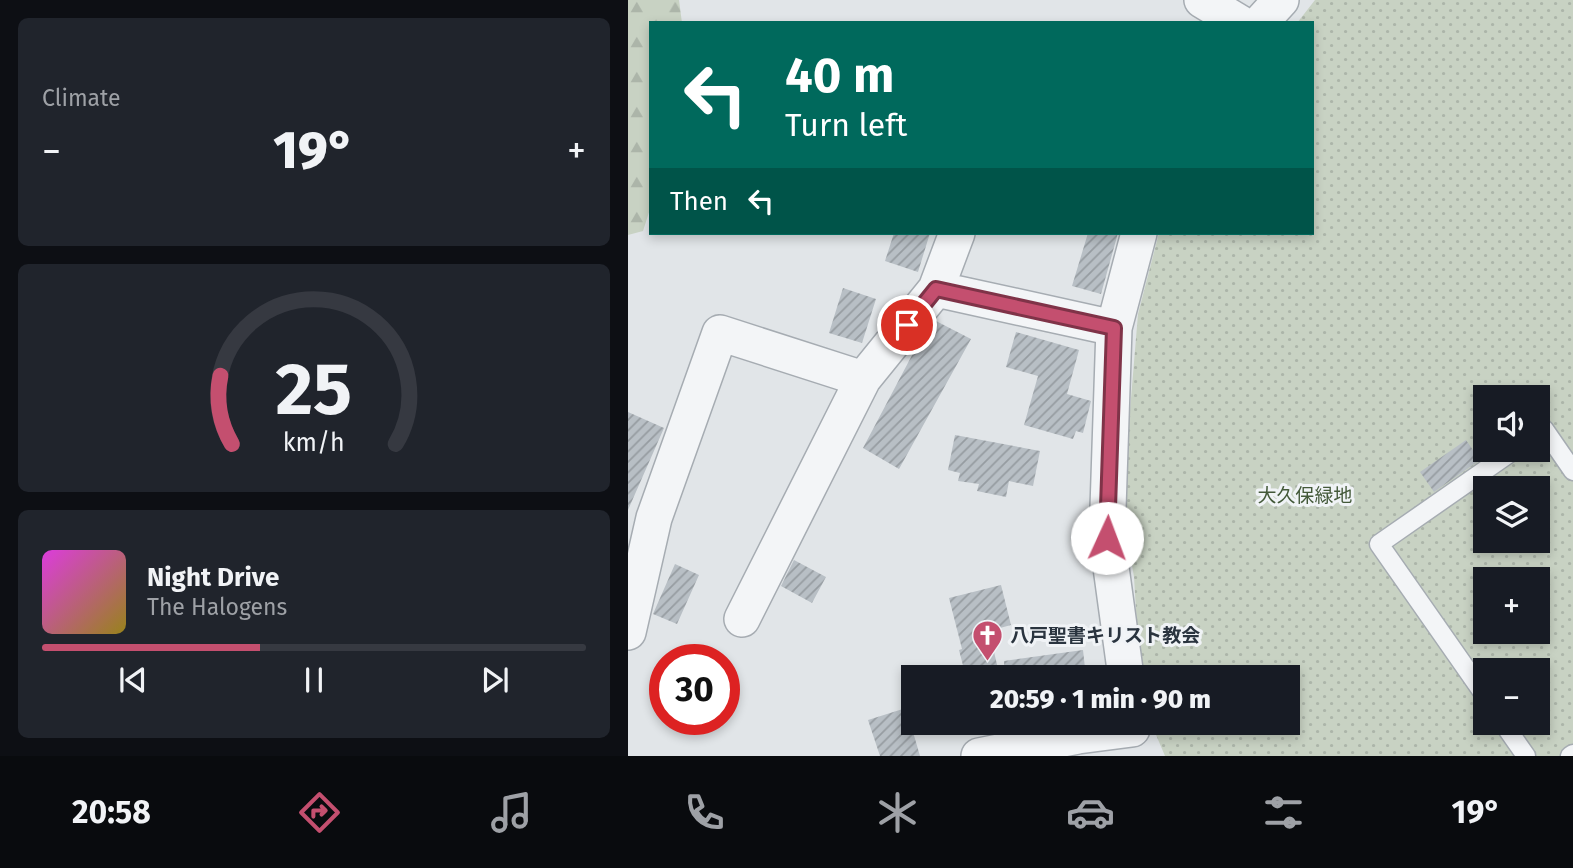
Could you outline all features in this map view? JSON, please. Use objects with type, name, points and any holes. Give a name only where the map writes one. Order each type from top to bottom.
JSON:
[{"type":"street","points":[[1202,0],[1237,21]]},
{"type":"street","points":[[1262,21],[1281,0]]},
{"type":"street","points":[[742,619],[863,379],[936,289],[956,235]]},
{"type":"street","points":[[1124,665],[1107,538],[1114,328],[1137,235]]},
{"type":"street","points":[[936,289],[1114,328]]},
{"type":"street","points":[[628,632],[654,518],[720,333],[863,379]]},
{"type":"street","points":[[979,756],[1078,736],[1135,736]]},
{"type":"lane","points":[[1550,438],[1573,471]]},
{"type":"lane","points":[[1473,678],[1379,544],[1497,462]]},
{"type":"lane","points":[[1511,735],[1526,756]]},
{"type":"green space","points":[[628,0],[679,0],[682,21],[649,21],[649,212],[643,231],[628,235]]},
{"type":"green space","name":"大久保緑地","points":[[1315,0],[1573,0],[1573,756],[1165,756],[1156,735],[1300,735],[1300,665],[1139,665],[1134,577],[1122,507],[1138,314],[1158,235],[1314,235],[1314,21],[1299,21]]},
{"type":"building","points":[[893,235],[929,235],[918,272],[885,261]]},
{"type":"building","points":[[1087,235],[1117,235],[1101,294],[1072,286]]},
{"type":"building","points":[[843,288],[876,299],[862,343],[829,333]]},
{"type":"building","points":[[936,321],[971,339],[899,469],[863,448],[919,342]]},
{"type":"building","points":[[1016,332],[1079,350],[1067,394],[1091,401],[1083,433],[1076,431],[1073,439],[1024,425],[1038,376],[1006,367]]},
{"type":"building","points":[[628,412],[664,428],[628,510]]},
{"type":"building","points":[[955,435],[1040,451],[1033,486],[1009,481],[1006,497],[977,491],[979,484],[958,481],[960,473],[948,470]]},
{"type":"building","points":[[1466,440],[1473,450],[1473,462],[1477,462],[1434,492],[1420,472]]},
{"type":"building","points":[[794,560],[826,577],[812,603],[781,586]]},
{"type":"building","points":[[675,564],[699,575],[677,624],[653,614]]},
{"type":"building","points":[[1001,585],[1011,625],[989,631],[997,665],[963,665],[959,650],[962,649],[949,598]]},
{"type":"building","points":[[1083,650],[1085,665],[1004,665],[1004,661]]},
{"type":"building","points":[[901,710],[901,735],[914,735],[920,756],[880,756],[868,720]]},
{"type":"place","name":"八戸聖書キリスト教会","points":[[987,662]]},
{"type":"route","points":[[907,325],[936,289],[1114,328],[1107,538]]}]
